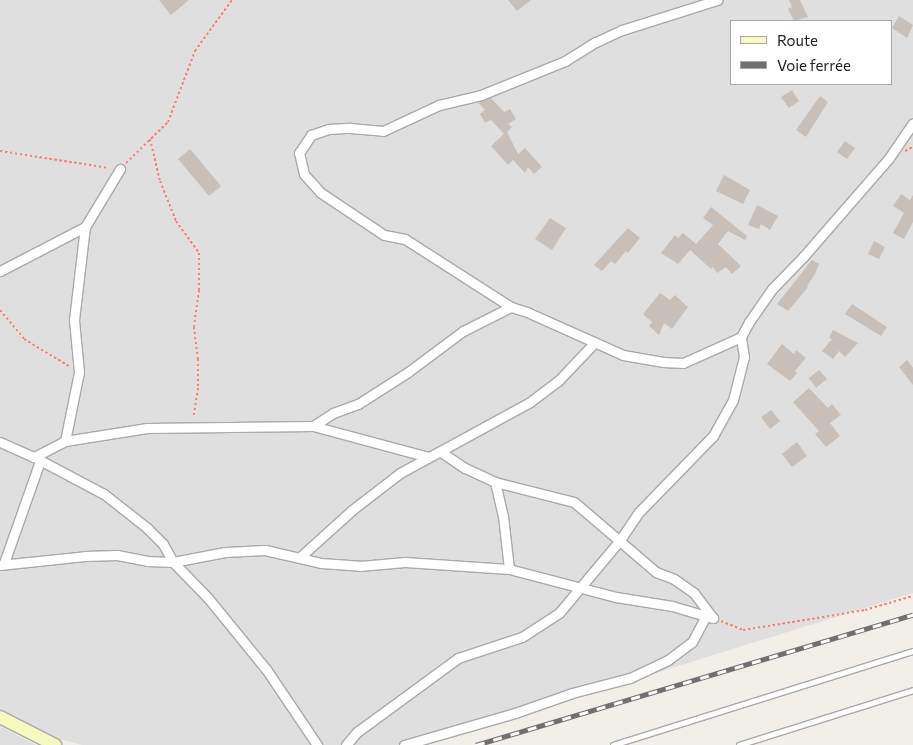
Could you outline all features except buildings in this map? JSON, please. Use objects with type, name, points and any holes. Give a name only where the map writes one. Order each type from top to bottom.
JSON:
[{"type":"street","points":[[717,0],[622,30],[596,42],[565,61],[481,96],[439,105],[383,131],[350,128],[328,129],[311,135],[299,153],[304,174],[321,193],[384,235],[405,239],[412,243],[511,308],[527,312],[623,355],[663,362],[682,363],[740,337],[772,289],[803,257],[889,158],[913,123]]},
{"type":"street","points":[[65,441],[79,372],[74,320],[85,227],[120,169]]},
{"type":"street","points":[[0,271],[85,227]]},
{"type":"street","points":[[313,426],[333,414],[358,404],[408,372],[463,331],[511,308]]},
{"type":"street","points":[[346,745],[357,732],[458,658],[522,637],[549,621],[558,613],[620,540],[639,512],[713,436],[733,400],[744,357],[740,337]]},
{"type":"street","points":[[300,557],[379,488],[411,466],[441,452],[530,402],[558,381],[594,343]]},
{"type":"street","points":[[430,457],[313,426],[147,428],[65,441],[37,459],[2,564],[117,555],[146,561],[173,562],[225,552],[265,550],[321,562],[360,566],[405,562],[509,569],[616,597],[672,606],[710,617]]},
{"type":"street","points":[[0,442],[104,494],[147,528],[163,544],[173,562],[208,598],[266,669],[317,745]]},
{"type":"street","points":[[441,452],[465,468],[495,482],[574,502],[656,572],[674,579],[694,593],[710,617]]},
{"type":"street","points":[[495,482],[503,516],[509,569]]},
{"type":"street","points":[[404,745],[493,720],[572,693],[630,678],[668,660],[692,642],[710,617]]},
{"type":"street","points":[[0,717],[55,745]]},
{"type":"lane","points":[[613,745],[913,651]]},
{"type":"lane","points":[[739,745],[913,690]]},
{"type":"path","points":[[0,151],[120,169],[168,122],[195,51],[232,0]]},
{"type":"path","points":[[150,139],[160,181],[176,221],[199,253],[199,290],[194,327],[198,359],[198,388],[192,426]]},
{"type":"path","points":[[0,310],[24,339],[79,372]]},
{"type":"path","points":[[710,617],[743,630],[865,610],[913,596]]},
{"type":"shaded area","points":[[0,0],[913,0],[913,593],[424,745],[82,745],[53,737],[0,709]]},
{"type":"shaded area","points":[[0,726],[36,745],[0,745]]},
{"type":"railway","points":[[476,745],[913,615]]}]
